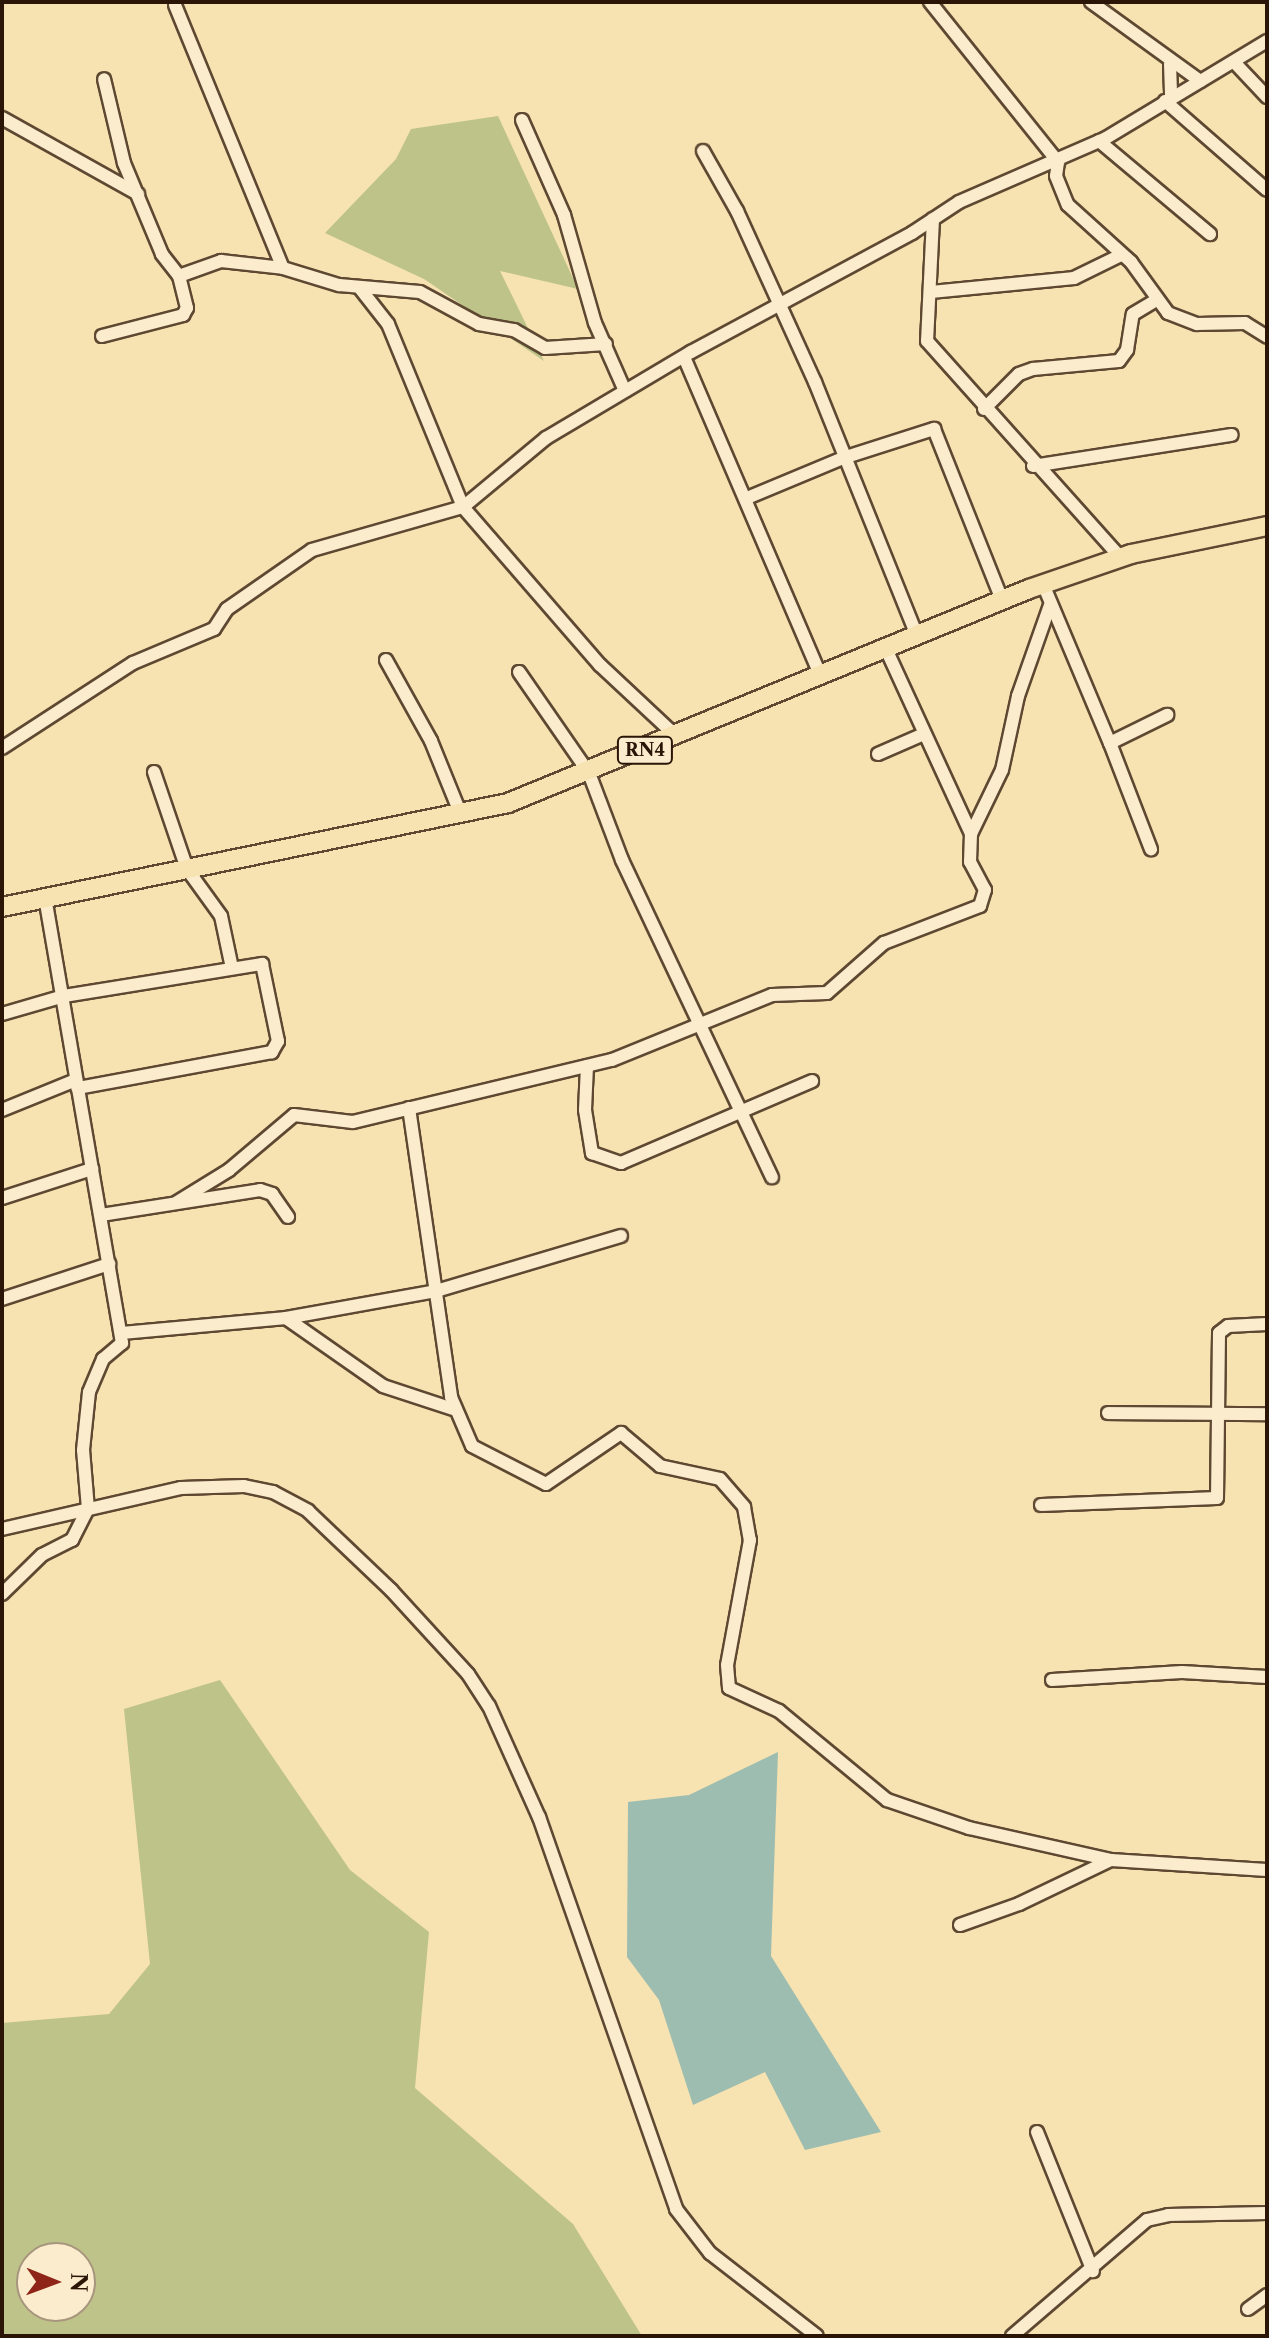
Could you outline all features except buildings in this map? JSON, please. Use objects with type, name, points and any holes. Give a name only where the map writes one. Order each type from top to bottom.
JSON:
[{"type":"highway","name":"RN4","points":[[2,907],[461,815],[589,773],[1043,584],[1120,557],[1267,526]]},
{"type":"street","points":[[930,2],[1058,162],[1056,176],[1068,205],[1121,255],[1156,300],[1181,321],[1245,323],[1267,337]]},
{"type":"street","points":[[1091,2],[1170,64],[1200,81]]},
{"type":"street","points":[[175,5],[283,268]]},
{"type":"street","points":[[2,748],[133,663],[214,629],[227,609],[312,550],[463,507],[536,445],[625,391],[779,308],[959,202],[1058,162],[1099,141],[1267,41]]},
{"type":"street","points":[[1234,62],[1267,97]]},
{"type":"street","points":[[1168,99],[1170,64]]},
{"type":"street","points":[[102,336],[183,315],[187,308],[179,276],[170,269],[138,194],[104,79]]},
{"type":"street","points":[[1168,99],[1267,190]]},
{"type":"street","points":[[2,118],[138,194]]},
{"type":"street","points":[[522,120],[564,215],[606,344],[625,391]]},
{"type":"street","points":[[1099,141],[1210,234]]},
{"type":"street","points":[[703,151],[737,211],[917,636]]},
{"type":"street","points":[[933,219],[927,341],[1033,466],[1120,557]]},
{"type":"street","points":[[931,292],[1074,278],[1121,255]]},
{"type":"street","points":[[179,276],[221,261],[283,268],[359,287],[420,292],[479,324],[514,330],[545,348],[606,344]]},
{"type":"street","points":[[359,287],[388,324],[463,507],[600,665],[677,737]]},
{"type":"street","points":[[984,409],[1019,374],[1033,369],[1119,361],[1127,350],[1133,314],[1156,300]]},
{"type":"street","points":[[684,357],[747,498],[821,677]]},
{"type":"street","points":[[747,498],[843,458],[934,429],[1002,600]]},
{"type":"street","points":[[1033,466],[1232,435]]},
{"type":"street","points":[[1043,584],[1151,849]]},
{"type":"street","points":[[177,1202],[222,1176],[294,1115],[341,1123],[409,1108],[587,1066],[772,995],[827,993],[884,943],[980,906],[985,890],[970,862],[971,834],[1002,770],[1018,696],[1050,605]]},
{"type":"street","points":[[886,649],[971,834]]},
{"type":"street","points":[[386,660],[431,741],[461,815]]},
{"type":"street","points":[[519,672],[589,773],[622,860],[772,1177]]},
{"type":"street","points":[[1110,743],[1167,715]]},
{"type":"street","points":[[878,754],[924,734]]},
{"type":"street","points":[[154,772],[187,869],[221,916],[232,968]]},
{"type":"street","points":[[2,1594],[42,1555],[72,1540],[88,1509],[86,1406],[98,1367],[120,1347],[122,1333],[45,896]]},
{"type":"street","points":[[2,1014],[64,996],[262,964],[278,1041],[272,1052],[77,1084],[2,1110]]},
{"type":"street","points":[[587,1066],[587,1128],[599,1158],[621,1163],[812,1081]]},
{"type":"street","points":[[409,1108],[453,1409],[472,1446],[539,1483],[553,1483],[621,1433],[660,1466],[705,1474],[732,1486],[744,1507],[750,1540],[727,1665],[729,1688],[779,1711],[856,1780],[887,1800],[969,1828],[1111,1860],[1267,1870]]},
{"type":"street","points":[[2,1198],[92,1169]]},
{"type":"street","points":[[101,1215],[260,1190],[272,1194],[288,1217]]},
{"type":"street","points":[[122,1333],[286,1318],[436,1291],[621,1236]]},
{"type":"street","points":[[2,1299],[109,1264]]},
{"type":"street","points":[[286,1318],[383,1386],[453,1409]]},
{"type":"street","points":[[1041,1505],[1211,1502],[1219,1490],[1219,1333],[1228,1326],[1267,1324]]},
{"type":"street","points":[[1108,1413],[1267,1414]]},
{"type":"street","points":[[2,1529],[213,1485],[259,1488],[290,1499],[324,1523],[468,1674],[489,1706],[539,1817],[676,2209],[720,2262],[817,2336]]},
{"type":"street","points":[[1052,1680],[1182,1672],[1267,1677]]},
{"type":"street","points":[[960,1925],[1019,1904],[1111,1860]]},
{"type":"street","points":[[1037,2132],[1093,2271]]},
{"type":"street","points":[[1012,2336],[1093,2271],[1147,2220],[1168,2215],[1267,2213]]},
{"type":"street","points":[[1248,2309],[1267,2295]]},
{"type":"green space","points":[[498,116],[578,289],[500,271],[544,361],[424,279],[325,233],[396,159],[411,129]]},
{"type":"green space","points":[[220,1680],[350,1870],[429,1932],[415,2088],[573,2224],[642,2336],[2,2336],[2,2023],[109,2014],[150,1964],[124,1709]]},
{"type":"shaded area","points":[[778,1752],[771,1956],[881,2132],[805,2150],[765,2072],[693,2105],[659,2000],[627,1957],[628,1802],[689,1795]]}]
